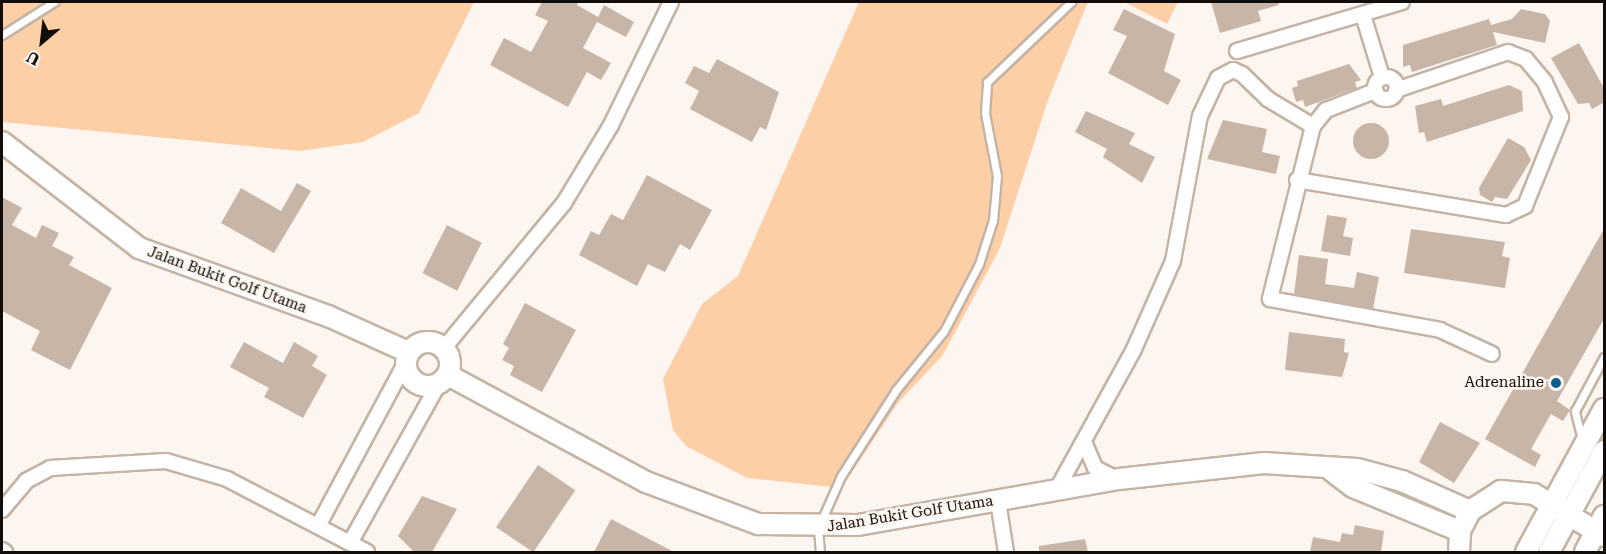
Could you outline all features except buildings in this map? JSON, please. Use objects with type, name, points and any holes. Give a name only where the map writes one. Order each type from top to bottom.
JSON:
[{"type":"street","points":[[350,543],[443,379],[444,348],[564,203],[611,125],[671,2]]},
{"type":"street","points":[[1237,51],[1402,2]]},
{"type":"street","points":[[1363,15],[1382,77],[1375,92],[1326,110],[1313,126],[1297,180],[1270,299],[1440,330],[1492,354]]},
{"type":"street","points":[[1297,180],[1506,215],[1525,206],[1561,117],[1545,82],[1526,59],[1508,52],[1396,90],[1386,99],[1375,92]]},
{"type":"street","points":[[1056,491],[1085,444],[1173,261],[1200,116],[1218,78],[1233,70],[1242,74],[1268,99],[1313,126]]},
{"type":"street","points":[[1382,77],[1395,81],[1396,90]]},
{"type":"street","name":"Jalan Bukit Golf Utama","points":[[2,142],[139,248],[328,316],[407,358],[417,383],[443,379],[646,482],[717,513],[758,524],[818,528],[999,501],[1119,479],[1264,463],[1332,471],[1357,469],[1459,505]]},
{"type":"street","points":[[318,526],[407,358],[425,341],[444,348]]},
{"type":"street","points":[[1526,552],[1605,409]]},
{"type":"street","points":[[1085,444],[1095,468],[1119,479]]},
{"type":"street","points":[[1549,552],[1605,451]]},
{"type":"street","points":[[2,510],[26,481],[50,468],[166,461],[227,479],[367,552]]},
{"type":"street","name":"Jalan Bukit Golf Utama","points":[[1332,471],[1353,487],[1449,525]]},
{"type":"street","points":[[1459,552],[1449,525],[1459,505],[1501,491],[1519,490],[1602,528],[1585,552]]},
{"type":"street","points":[[999,501],[1006,552]]},
{"type":"lane","points":[[2,35],[54,2]]},
{"type":"lane","points":[[819,552],[818,528],[876,418],[944,331],[979,264],[993,220],[997,176],[985,113],[987,82],[1071,2]]},
{"type":"lane","points":[[1584,447],[1576,433],[1575,411],[1605,357]]},
{"type":"shaded area","points":[[2,2],[474,2],[419,113],[363,142],[299,151],[2,122]]},
{"type":"shaded area","points":[[859,2],[1088,2],[1048,100],[1000,248],[943,355],[898,403],[841,488],[747,478],[686,446],[673,430],[663,379],[702,304],[738,276]]},
{"type":"shaded area","points":[[1124,2],[1178,2],[1167,24]]},
{"type":"place","name":"Adrenaline","points":[[1556,383]]}]
